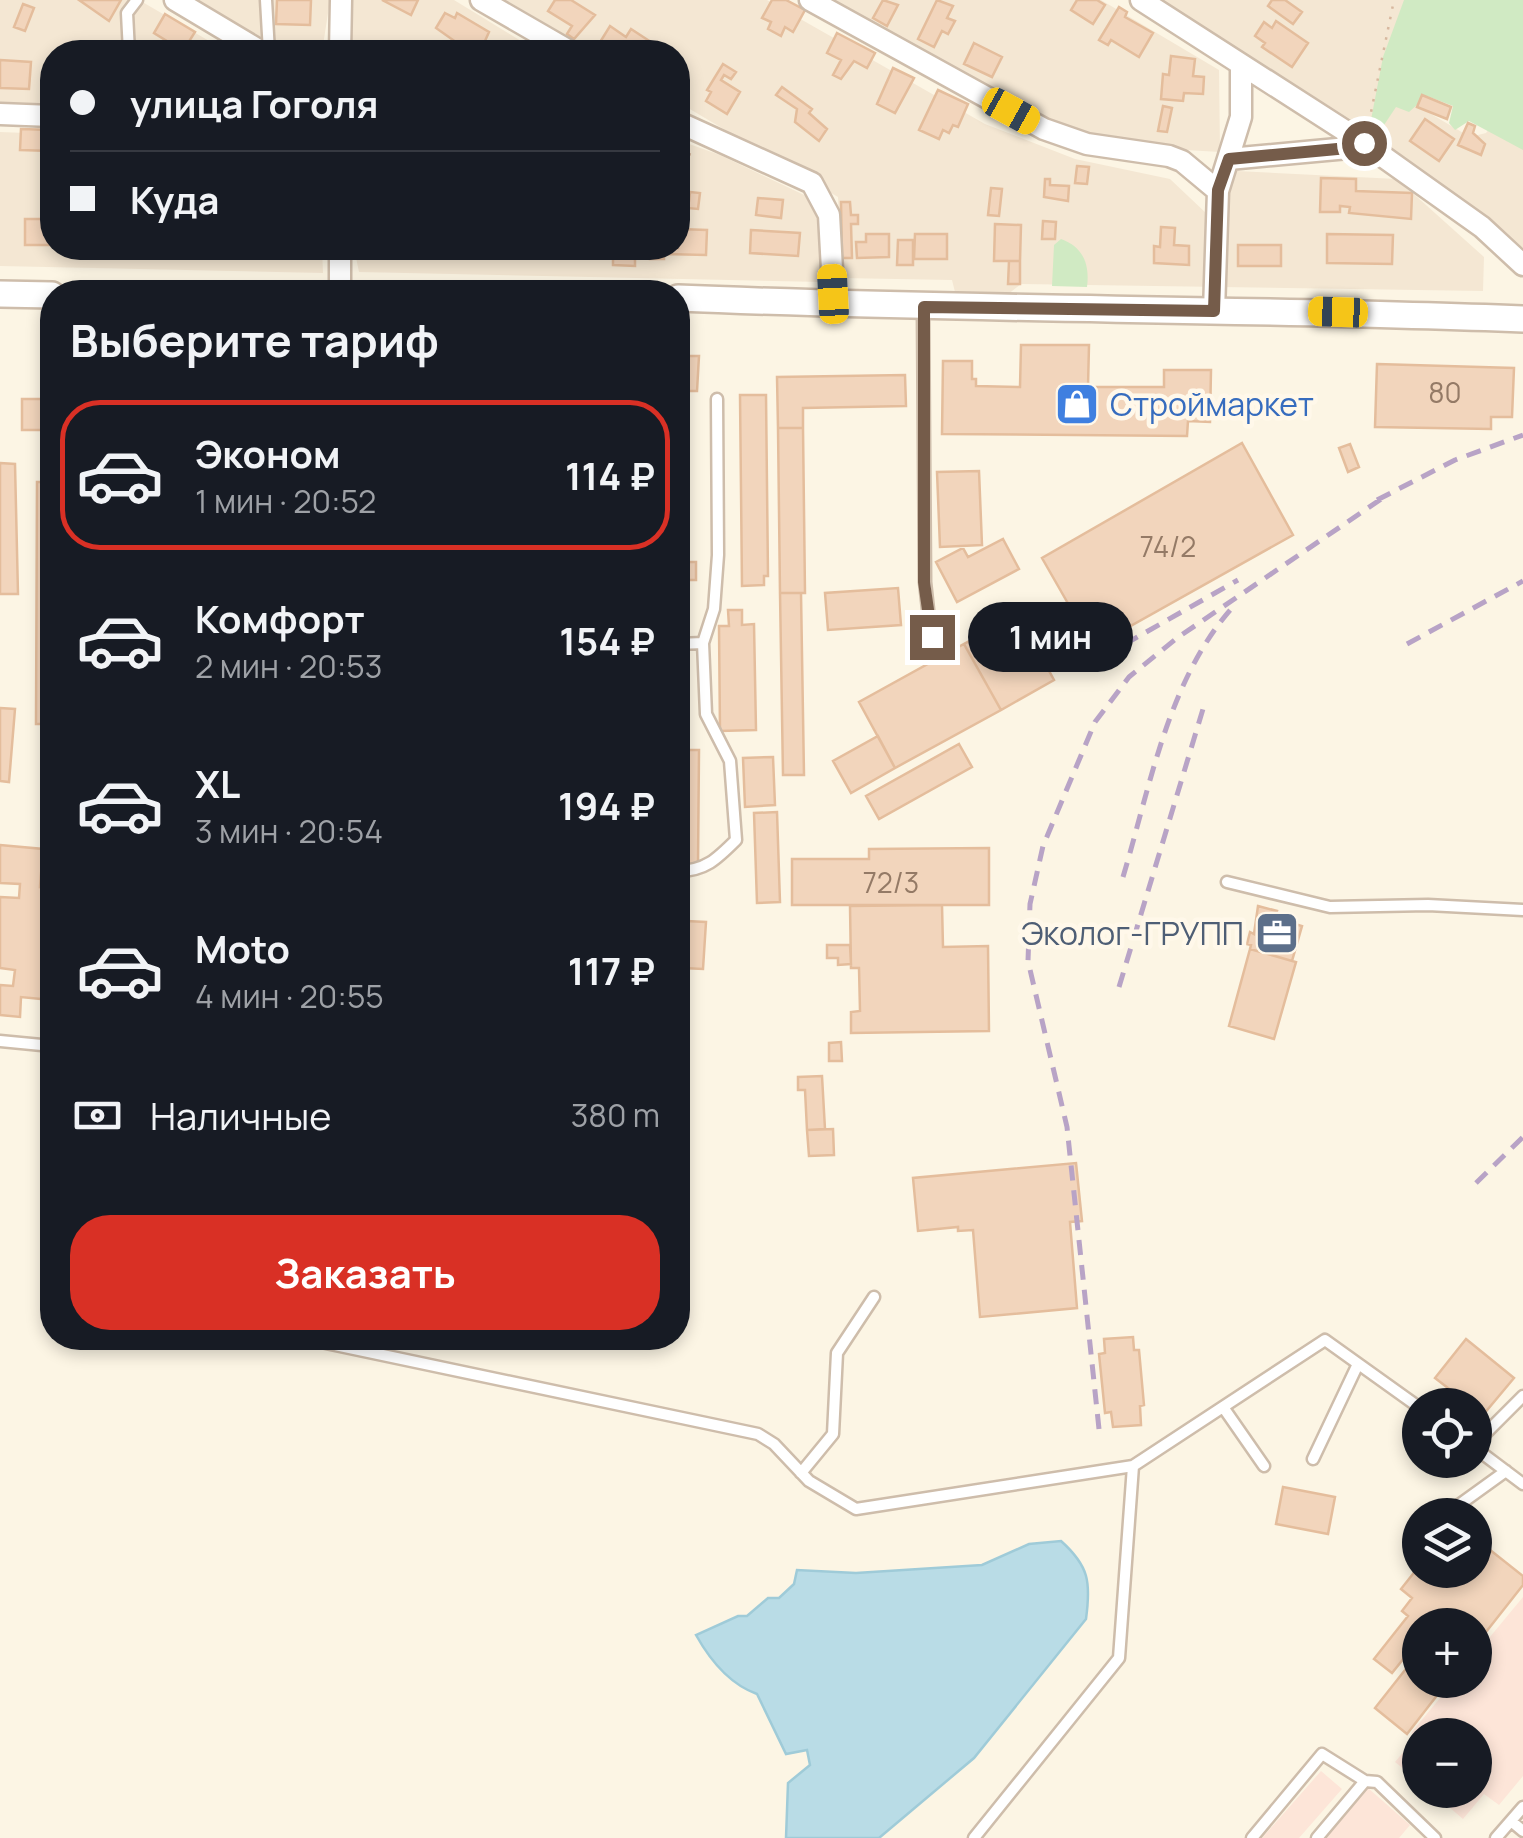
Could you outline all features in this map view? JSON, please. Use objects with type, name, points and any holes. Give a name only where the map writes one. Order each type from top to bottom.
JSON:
[{"type":"street","points":[[175,0],[245,40]]},
{"type":"street","points":[[340,0],[340,40]]},
{"type":"street","points":[[481,0],[550,40]]},
{"type":"street","points":[[810,0],[1044,129],[1088,144],[1169,156],[1218,190]]},
{"type":"street","points":[[1141,0],[1364,143],[1482,227],[1523,265]]},
{"type":"street","points":[[1214,311],[1218,190],[1241,117],[1241,66]]},
{"type":"street","points":[[0,114],[40,116]]},
{"type":"street","points":[[690,127],[812,183],[829,216],[834,306]]},
{"type":"street","points":[[1229,159],[1348,148],[1364,143]]},
{"type":"street","points":[[0,294],[40,295]]},
{"type":"street","points":[[690,299],[834,306],[1523,319]]},
{"type":"lane","points":[[129,40],[127,13],[137,0]]},
{"type":"lane","points":[[266,0],[266,40]]},
{"type":"lane","points":[[924,307],[924,582],[932,637]]},
{"type":"lane","points":[[690,871],[706,866],[736,840],[730,761],[706,714],[703,644],[714,610],[718,555],[716,400]]},
{"type":"lane","points":[[690,644],[703,644]]},
{"type":"lane","points":[[1227,882],[1330,908],[1428,905],[1523,910]]},
{"type":"lane","points":[[0,1041],[40,1045]]},
{"type":"lane","points":[[802,1473],[833,1434],[837,1353],[874,1298]]},
{"type":"lane","points":[[359,1350],[758,1434],[802,1473],[856,1509],[1133,1466],[1325,1340],[1402,1395]]},
{"type":"lane","points":[[1313,1459],[1358,1364]]},
{"type":"lane","points":[[1492,1428],[1523,1396]]},
{"type":"lane","points":[[1223,1407],[1264,1466]]},
{"type":"lane","points":[[1492,1460],[1523,1484]]},
{"type":"lane","points":[[974,1838],[1118,1658],[1133,1466]]},
{"type":"lane","points":[[1469,1498],[1506,1471]]},
{"type":"lane","points":[[1252,1838],[1322,1754],[1365,1781],[1378,1782],[1427,1836]]},
{"type":"lane","points":[[1317,1838],[1365,1781]]},
{"type":"lane","points":[[1496,1838],[1523,1807]]},
{"type":"lane","points":[[1511,1821],[1523,1832]]},
{"type":"path","points":[[1364,143],[1394,0]]},
{"type":"shaded area","points":[[0,0],[139,0],[207,40],[40,40],[40,107],[0,105]]},
{"type":"shaded area","points":[[194,0],[330,0],[324,40],[262,40]]},
{"type":"shaded area","points":[[351,0],[454,0],[519,40],[352,40]]},
{"type":"shaded area","points":[[506,0],[767,0],[985,124],[1075,159],[1170,179],[1207,214],[1222,215],[1226,177],[1237,171],[1397,179],[1484,257],[1483,291],[1021,284],[1007,295],[955,292],[952,280],[841,278],[838,197],[690,109],[690,40],[574,40]]},
{"type":"shaded area","points":[[833,0],[1101,0],[1219,70],[1220,152],[1083,144]]},
{"type":"shaded area","points":[[1160,0],[1420,0],[1404,98],[1470,137],[1486,133],[1499,116],[1523,65],[1523,248],[1350,119]]},
{"type":"shaded area","points":[[0,132],[40,134],[40,260],[322,260],[323,273],[0,266]]},
{"type":"shaded area","points":[[690,144],[819,202],[822,282],[359,272],[356,260],[690,260]]},
{"type":"shaded area","points":[[1523,1597],[1523,1776],[1499,1805],[1492,1800],[1492,1718],[1423,1718],[1440,1698],[1492,1698],[1492,1634]]},
{"type":"shaded area","points":[[1321,1771],[1342,1789],[1299,1838],[1262,1838]]},
{"type":"shaded area","points":[[1368,1788],[1410,1825],[1399,1838],[1326,1838]]},
{"type":"shaded area","points":[[1450,1808],[1472,1808],[1463,1819]]},
{"type":"green space","points":[[1404,0],[1523,0],[1523,150],[1469,121],[1455,130],[1449,123],[1453,106],[1427,96],[1409,112],[1396,107],[1380,131],[1370,125],[1383,57]]},
{"type":"green space","points":[[1061,239],[1083,257],[1087,287],[1052,286],[1054,245]]},
{"type":"water","points":[[1061,1541],[1086,1576],[1086,1619],[974,1758],[879,1838],[786,1838],[788,1783],[810,1765],[807,1750],[786,1754],[757,1694],[721,1670],[696,1635],[738,1616],[747,1616],[768,1598],[779,1598],[794,1584],[797,1570],[856,1573],[982,1565],[1029,1544]]},
{"type":"building","points":[[79,0],[121,0],[109,21]]},
{"type":"building","points":[[277,0],[311,0],[310,25],[276,24]]},
{"type":"building","points":[[382,0],[418,0],[411,15]]},
{"type":"building","points":[[555,0],[571,0],[595,15],[574,39],[567,34],[572,26],[548,11]]},
{"type":"building","points":[[772,0],[786,0],[805,10],[793,32],[785,27],[781,36],[768,29],[771,22],[762,18]]},
{"type":"building","points":[[883,0],[898,5],[887,26],[873,18]]},
{"type":"building","points":[[937,0],[953,6],[947,18],[955,21],[948,34],[942,31],[934,47],[918,39]]},
{"type":"building","points":[[1077,0],[1097,0],[1105,5],[1093,24],[1071,10]]},
{"type":"building","points":[[1272,0],[1285,0],[1302,12],[1293,24],[1268,6]]},
{"type":"building","points":[[23,4],[34,8],[25,31],[14,27]]},
{"type":"building","points":[[1119,7],[1127,12],[1125,17],[1153,33],[1139,57],[1111,40],[1108,45],[1099,40]]},
{"type":"building","points":[[445,13],[455,18],[457,13],[489,32],[485,40],[453,40],[436,28]]},
{"type":"building","points":[[165,14],[195,32],[190,40],[165,40],[154,33]]},
{"type":"building","points":[[1276,21],[1308,43],[1292,67],[1262,47],[1265,43],[1255,36],[1264,22],[1272,28]]},
{"type":"building","points":[[610,26],[626,37],[631,29],[648,40],[601,40]]},
{"type":"building","points":[[837,33],[875,53],[867,68],[854,61],[841,79],[833,75],[841,60],[827,53]]},
{"type":"building","points":[[974,43],[1002,57],[992,77],[964,64]]},
{"type":"building","points":[[1171,56],[1195,59],[1193,76],[1204,77],[1203,94],[1184,93],[1183,101],[1161,99],[1163,74],[1169,75]]},
{"type":"building","points":[[0,60],[31,62],[29,89],[0,88]]},
{"type":"building","points":[[723,64],[736,72],[731,79],[724,75],[721,80],[740,92],[727,114],[706,101],[711,92],[707,90]]},
{"type":"building","points":[[893,68],[914,78],[895,113],[877,104]]},
{"type":"building","points":[[782,87],[812,109],[809,113],[827,129],[819,141],[795,122],[797,109],[776,95]]},
{"type":"building","points":[[938,90],[968,104],[958,127],[953,125],[949,133],[943,130],[939,139],[919,130]]},
{"type":"building","points":[[1422,95],[1451,107],[1447,119],[1417,107]]},
{"type":"building","points":[[1163,106],[1172,108],[1167,132],[1158,131]]},
{"type":"building","points":[[1425,119],[1454,139],[1439,161],[1410,141]]},
{"type":"building","points":[[1468,123],[1475,126],[1473,133],[1485,144],[1481,155],[1458,145]]},
{"type":"building","points":[[21,129],[40,130],[40,151],[20,150]]},
{"type":"building","points":[[1077,166],[1089,167],[1087,184],[1075,183]]},
{"type":"building","points":[[1321,178],[1356,179],[1356,191],[1412,193],[1411,219],[1349,213],[1350,207],[1340,206],[1340,212],[1320,212]]},
{"type":"building","points":[[1045,179],[1050,179],[1050,185],[1069,186],[1068,201],[1044,197]]},
{"type":"building","points":[[991,188],[1002,189],[999,216],[988,215]]},
{"type":"building","points":[[690,192],[700,193],[698,209],[690,208]]},
{"type":"building","points":[[758,198],[783,200],[781,218],[756,215]]},
{"type":"building","points":[[841,202],[850,202],[851,215],[858,215],[858,224],[851,224],[852,258],[842,258]]},
{"type":"building","points":[[25,219],[40,219],[40,245],[25,245]]},
{"type":"building","points":[[1043,221],[1056,222],[1055,239],[1042,239]]},
{"type":"building","points":[[995,224],[1021,225],[1020,261],[994,261]]},
{"type":"building","points":[[1161,227],[1175,228],[1174,245],[1189,246],[1189,265],[1154,263],[1154,246],[1160,247]]},
{"type":"building","points":[[690,229],[707,230],[706,255],[690,255]]},
{"type":"building","points":[[751,230],[800,233],[798,256],[750,253]]},
{"type":"building","points":[[866,234],[889,234],[889,257],[857,258],[856,242],[866,242]]},
{"type":"building","points":[[915,234],[947,234],[947,259],[914,259]]},
{"type":"building","points":[[1327,234],[1393,235],[1392,264],[1327,263]]},
{"type":"building","points":[[898,240],[913,240],[913,265],[897,265]]},
{"type":"building","points":[[1238,245],[1281,245],[1281,266],[1238,266]]},
{"type":"building","points":[[613,260],[635,260],[635,266],[613,265]]},
{"type":"building","points":[[1009,261],[1020,261],[1020,284],[1008,284]]},
{"type":"building","name":"Строймаркет","points":[[1021,345],[1089,345],[1088,387],[1164,387],[1164,370],[1211,370],[1210,422],[1188,421],[1187,436],[942,434],[943,361],[972,361],[976,386],[1020,387]]},
{"type":"building","points":[[690,356],[699,356],[697,391],[690,391]]},
{"type":"building","points":[[1377,364],[1514,368],[1512,417],[1491,417],[1491,429],[1375,427]]},
{"type":"building","points":[[905,375],[906,406],[803,408],[803,428],[778,428],[777,377]]},
{"type":"building","points":[[740,395],[766,395],[768,576],[764,576],[764,585],[742,586]]},
{"type":"building","points":[[22,399],[40,399],[40,430],[22,430]]},
{"type":"building","points":[[778,428],[803,428],[805,593],[780,593]]},
{"type":"building","points":[[1242,443],[1293,535],[1093,647],[1042,558]]},
{"type":"building","points":[[1350,444],[1359,467],[1348,472],[1339,448]]},
{"type":"building","points":[[0,463],[15,464],[18,594],[0,594]]},
{"type":"building","points":[[979,471],[982,545],[940,547],[937,472]]},
{"type":"building","points":[[37,482],[40,482],[40,724],[36,724]]},
{"type":"building","points":[[1003,539],[1019,569],[957,602],[936,562],[963,548],[968,557]]},
{"type":"building","points":[[690,562],[696,562],[696,580],[690,580]]},
{"type":"building","points":[[898,588],[901,625],[828,630],[825,593]]},
{"type":"building","points":[[780,593],[801,593],[804,775],[783,775]]},
{"type":"building","points":[[728,610],[742,610],[742,625],[754,624],[756,730],[720,731],[719,626],[729,626]]},
{"type":"building","points":[[1018,614],[1054,680],[1001,710],[964,644]]},
{"type":"building","points":[[964,644],[1001,710],[895,768],[859,702]]},
{"type":"building","points":[[0,708],[15,709],[9,782],[0,781]]},
{"type":"building","points":[[878,736],[895,768],[851,793],[833,761]]},
{"type":"building","points":[[959,744],[972,767],[879,819],[866,796]]},
{"type":"building","points":[[690,750],[699,750],[698,864],[690,864]]},
{"type":"building","points":[[773,757],[775,805],[745,807],[743,758]]},
{"type":"building","points":[[777,812],[780,902],[757,903],[754,813]]},
{"type":"building","points":[[0,845],[40,849],[40,999],[21,997],[20,1017],[0,1015],[0,985],[13,986],[15,970],[0,968],[0,897],[19,898],[20,884],[0,883]]},
{"type":"building","points":[[989,848],[989,905],[792,905],[792,859],[869,859],[869,849]]},
{"type":"building","points":[[942,905],[943,947],[988,946],[989,1031],[851,1033],[851,1012],[860,1011],[859,968],[851,968],[850,906]]},
{"type":"building","name":"Эколог-ГРУПП","points":[[1258,906],[1277,911],[1275,918],[1302,926],[1292,961],[1250,949],[1247,944],[1250,932],[1254,934]]},
{"type":"building","points":[[690,921],[706,922],[703,969],[690,968]]},
{"type":"building","points":[[827,945],[850,945],[851,964],[838,965],[838,958],[827,958]]},
{"type":"building","points":[[1250,949],[1296,962],[1274,1039],[1229,1026]]},
{"type":"building","points":[[841,1042],[842,1061],[829,1061],[829,1043]]},
{"type":"building","points":[[822,1076],[825,1129],[807,1130],[805,1090],[798,1090],[798,1077]]},
{"type":"building","points":[[833,1129],[834,1155],[809,1156],[807,1130]]},
{"type":"building","points":[[1076,1163],[1082,1221],[1070,1222],[1077,1308],[980,1317],[973,1230],[958,1231],[958,1227],[918,1231],[913,1178]]},
{"type":"building","points":[[1133,1337],[1134,1350],[1139,1350],[1144,1405],[1140,1406],[1141,1425],[1113,1427],[1111,1412],[1105,1413],[1099,1354],[1105,1353],[1104,1339]]},
{"type":"building","points":[[1466,1339],[1514,1378],[1492,1404],[1492,1388],[1448,1388],[1435,1378]]},
{"type":"building","points":[[1283,1487],[1335,1497],[1328,1534],[1276,1524]]},
{"type":"building","points":[[1492,1551],[1523,1576],[1523,1585],[1492,1624],[1492,1608],[1404,1608],[1412,1598],[1401,1589],[1492,1588]]},
{"type":"building","points":[[1402,1624],[1402,1660],[1392,1673],[1374,1659]]},
{"type":"building","points":[[1402,1674],[1402,1698],[1435,1698],[1419,1718],[1402,1718],[1402,1730],[1375,1708]]},
{"type":"railway","points":[[1377,500],[1455,460],[1523,435]]},
{"type":"railway","points":[[1099,1429],[1067,1127],[1028,961],[1030,904],[1043,846],[1095,722],[1129,677],[1177,638],[1387,495]]},
{"type":"railway","points":[[1081,669],[1238,580]]},
{"type":"railway","points":[[1407,644],[1523,581]]},
{"type":"railway","points":[[1123,877],[1152,771],[1177,701],[1210,637],[1232,608]]},
{"type":"railway","points":[[1119,987],[1203,709]]},
{"type":"railway","points":[[1476,1183],[1523,1137]]},
{"type":"place","name":"Строймаркет","points":[[1077,404]]},
{"type":"place","name":"Эколог-ГРУПП","points":[[1277,933]]},
{"type":"route","points":[[932,637],[924,582],[924,307],[1214,311],[1218,190],[1229,159],[1348,148],[1364,143]]}]
